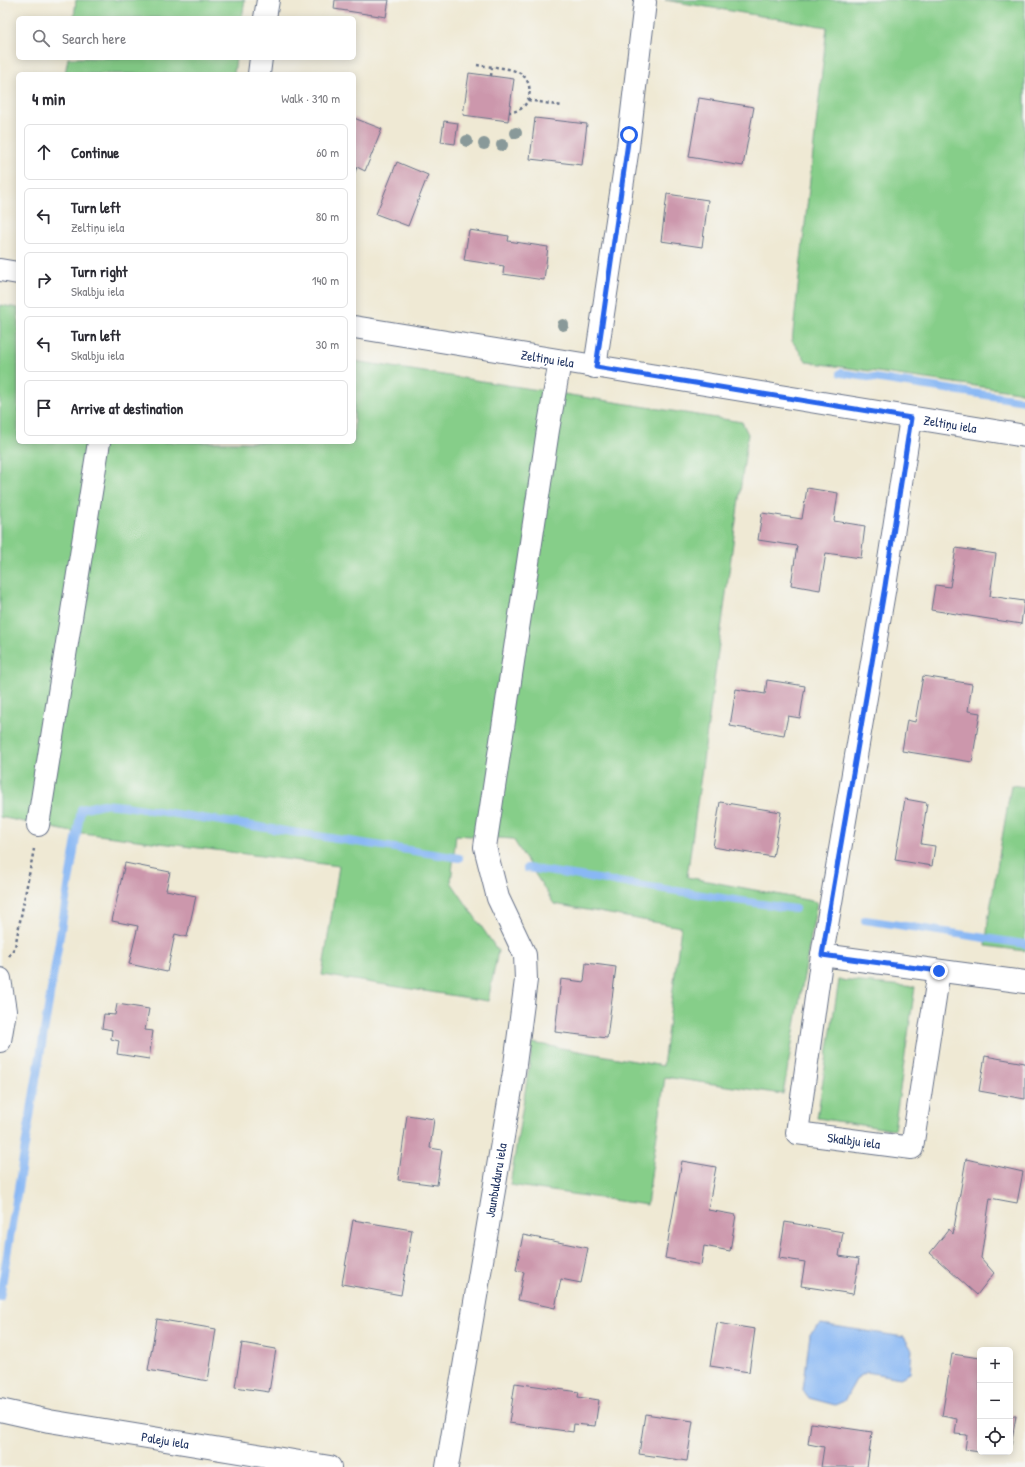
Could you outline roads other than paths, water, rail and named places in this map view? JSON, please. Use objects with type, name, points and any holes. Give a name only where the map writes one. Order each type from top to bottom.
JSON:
[{"type":"street","points":[[266,16],[268,0]]},
{"type":"street","points":[[596,367],[628,147],[645,2]]},
{"type":"street","points":[[259,72],[261,60]]},
{"type":"street","points":[[0,270],[16,273]]},
{"type":"street","name":"Zeltiņu iela","points":[[356,327],[1025,436]]},
{"type":"street","name":"Jaunbulduru iela","points":[[447,1467],[514,1072],[526,980],[525,955],[498,898],[485,847],[548,430],[560,361]]},
{"type":"street","name":"Skalbju iela","points":[[911,418],[885,586],[822,955],[797,1134],[912,1148],[939,971]]},
{"type":"street","points":[[38,825],[99,444]]},
{"type":"street","points":[[822,955],[1025,982]]},
{"type":"street","points":[[0,979],[5,1011],[0,1041]]},
{"type":"street","name":"Paleju iela","points":[[0,1410],[49,1421],[330,1467]]},
{"type":"water","points":[[821,1324],[904,1337],[912,1350],[910,1373],[900,1378],[867,1372],[857,1378],[844,1401],[835,1405],[809,1398],[803,1390],[810,1334]]},
{"type":"waterway","points":[[841,373],[1025,401]]},
{"type":"waterway","points":[[0,1297],[81,809],[103,804],[125,806],[459,858]]},
{"type":"waterway","points":[[527,868],[795,909]]},
{"type":"waterway","points":[[865,920],[1025,944]]}]
